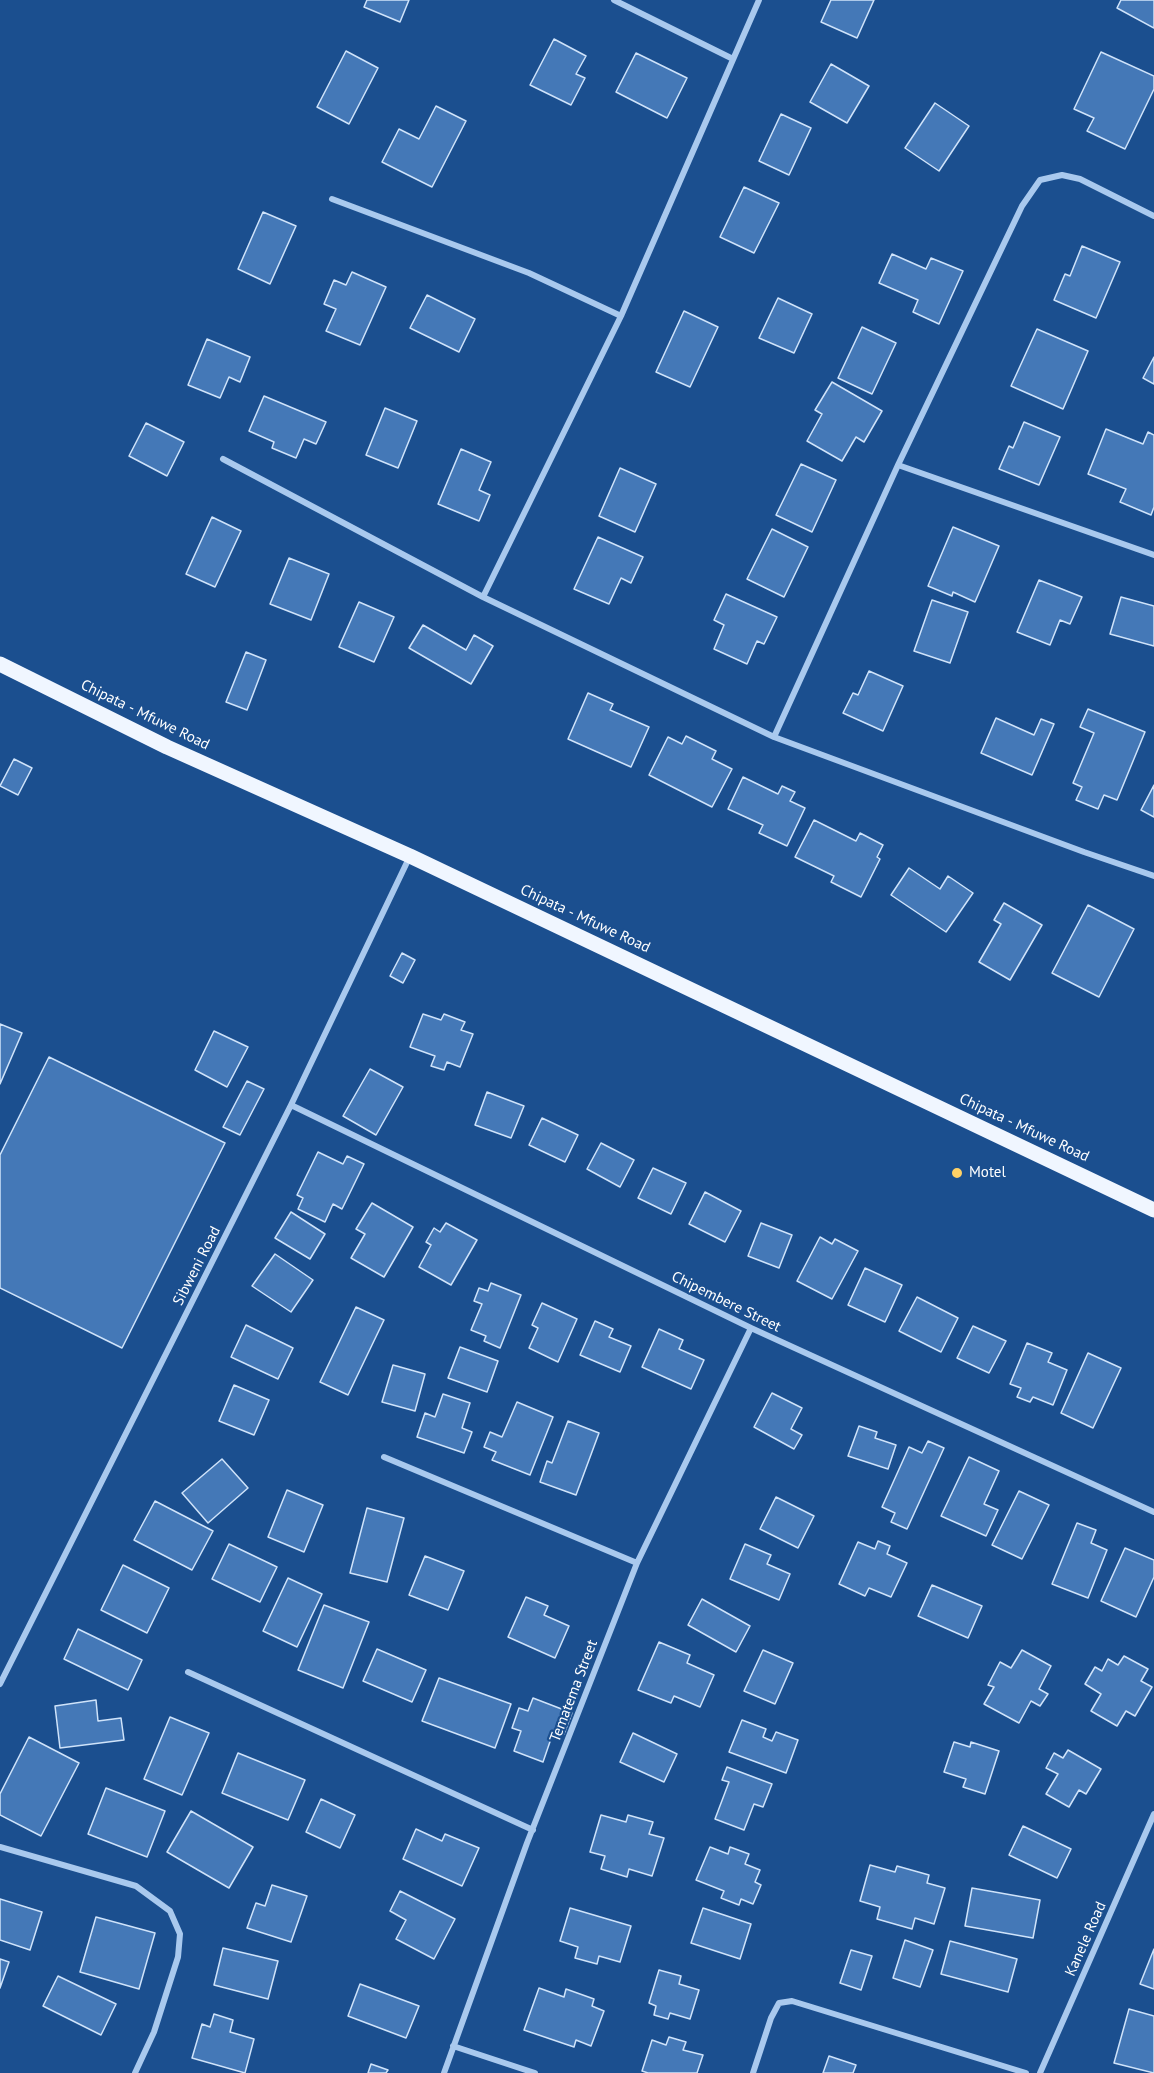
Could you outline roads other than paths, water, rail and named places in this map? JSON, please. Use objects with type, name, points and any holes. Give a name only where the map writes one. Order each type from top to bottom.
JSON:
[{"type":"main road","name":"Chipata - Mfuwe Road","points":[[0,664],[167,747],[410,855],[1154,1210]]},
{"type":"street","points":[[614,0],[733,59]]},
{"type":"street","points":[[483,597],[621,316],[759,0]]},
{"type":"street","points":[[774,737],[898,465],[1022,206],[1040,180],[1062,176],[1080,179],[1154,216]]},
{"type":"street","points":[[332,199],[529,273],[621,316]]},
{"type":"street","points":[[223,459],[483,597],[774,737],[1154,876]]},
{"type":"street","points":[[898,465],[1154,555]]},
{"type":"street","name":"Sibweni Road","points":[[0,1684],[291,1105],[410,855]]},
{"type":"street","name":"Chipembere Street","points":[[291,1105],[751,1328],[1154,1512]]},
{"type":"street","name":"Tematema Street","points":[[444,2073],[532,1830],[637,1563],[751,1328]]},
{"type":"street","points":[[384,1457],[637,1563]]},
{"type":"street","points":[[188,1672],[532,1830]]},
{"type":"street","name":"Kanele Road","points":[[1040,2073],[1154,1814]]},
{"type":"street","points":[[0,1847],[136,1886],[170,1911],[180,1934],[178,1957],[154,2032],[135,2073]]},
{"type":"street","points":[[753,2073],[771,2018],[779,2003],[792,2001],[1026,2073]]},
{"type":"street","points":[[453,2046],[535,2073]]},
{"type":"place","name":"Motel","points":[[957,1173]]}]
